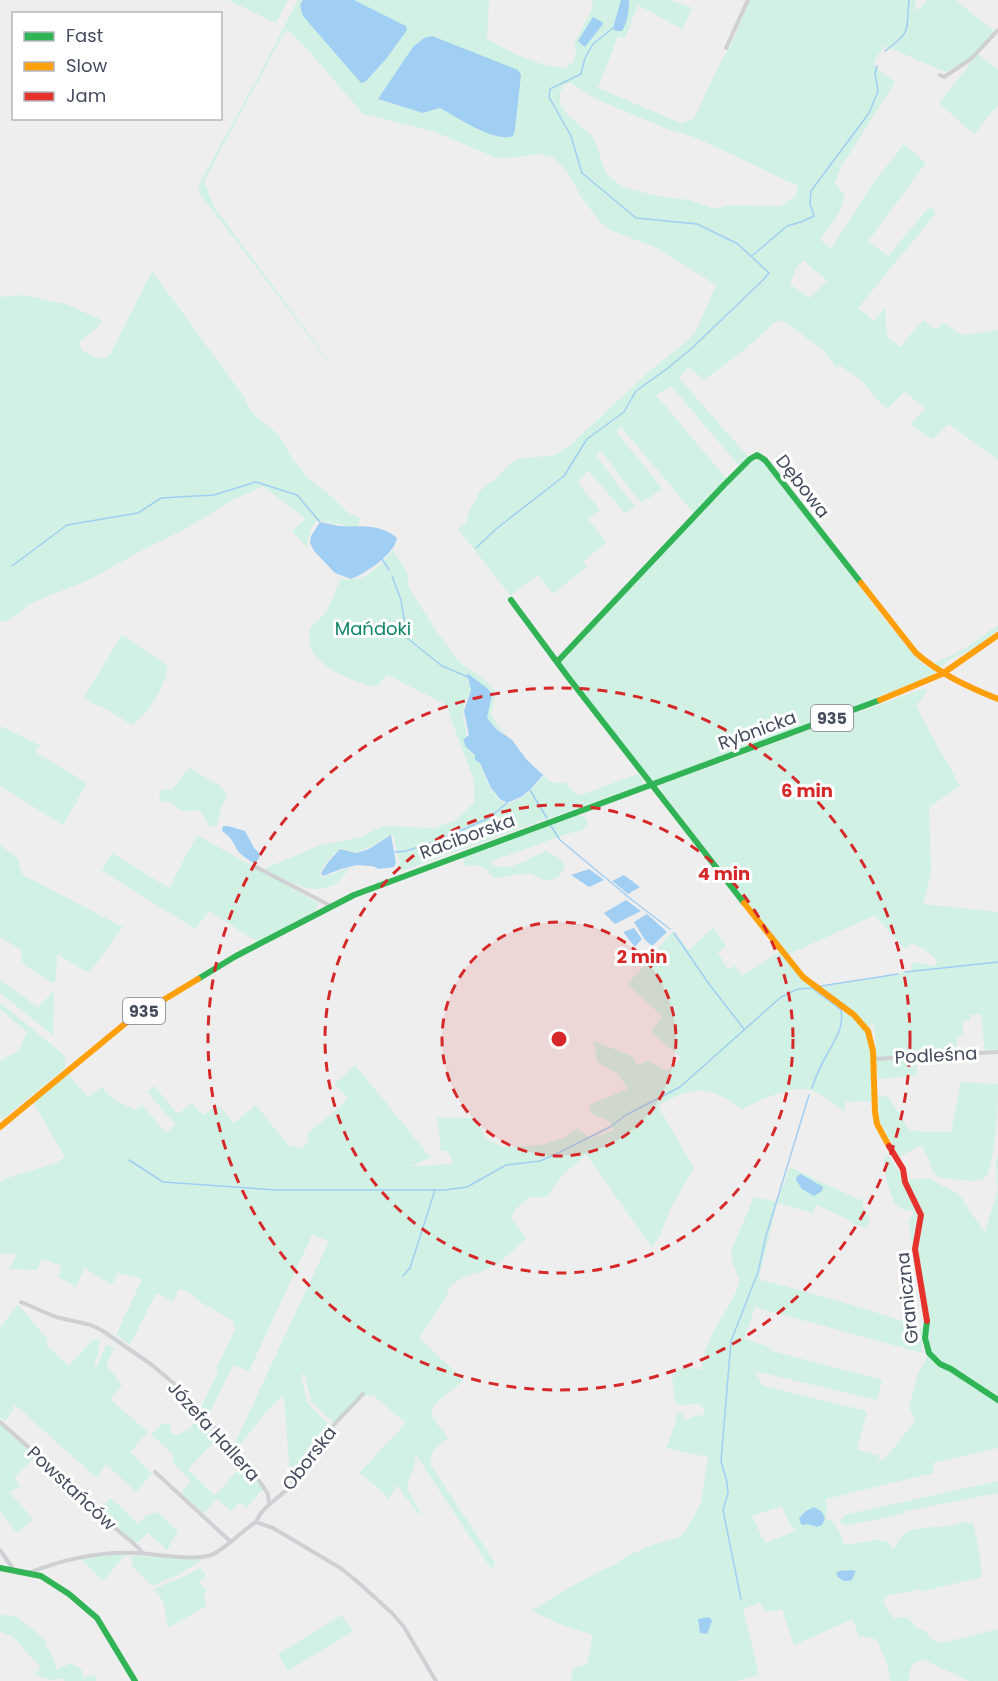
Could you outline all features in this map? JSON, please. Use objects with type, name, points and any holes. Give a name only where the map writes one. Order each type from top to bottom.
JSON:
[{"type":"street","points":[[726,48],[748,0]]},
{"type":"street","points":[[940,75],[944,77],[971,59],[998,30]]},
{"type":"street","name":"Dębowa","points":[[557,662],[724,485],[757,455],[765,460],[780,478],[911,647],[925,662],[942,674]]},
{"type":"street","points":[[511,600],[723,878],[803,977],[863,1023],[868,1031],[874,1059]]},
{"type":"street","name":"Rybnicka","points":[[652,784],[906,690],[942,674],[998,635]]},
{"type":"street","points":[[942,674],[998,699]]},
{"type":"street","name":"Raciborska","points":[[0,1127],[127,1022],[236,956],[331,906],[354,895],[652,784]]},
{"type":"street","points":[[254,866],[331,906]]},
{"type":"street","name":"Podleśna","points":[[874,1059],[998,1052]]},
{"type":"street","name":"Graniczna","points":[[874,1059],[877,1124],[903,1169],[905,1182],[921,1215],[915,1249],[927,1323],[925,1338],[929,1353],[940,1364],[998,1400]]},
{"type":"street","name":"Józefa Hallera","points":[[21,1302],[56,1317],[91,1325],[152,1365],[184,1392],[254,1473],[268,1494],[269,1504]]},
{"type":"street","name":"Oborska","points":[[256,1522],[269,1504],[288,1490],[315,1447],[363,1394]]},
{"type":"street","name":"Powstańców","points":[[0,1422],[69,1483],[123,1536],[137,1545],[143,1554]]},
{"type":"street","points":[[155,1472],[198,1509],[230,1541]]},
{"type":"street","points":[[256,1522],[273,1528],[342,1569],[360,1584],[404,1627],[436,1681]]},
{"type":"street","name":"Powstańców","points":[[28,1573],[95,1554],[135,1553],[190,1557],[211,1555],[256,1522]]},
{"type":"street","points":[[135,1553],[137,1545]]},
{"type":"street","points":[[0,1550],[14,1570]]},
{"type":"street","points":[[0,1568],[41,1576],[55,1584],[97,1618],[135,1681]]},
{"type":"green space","points":[[228,0],[288,0],[276,23]]},
{"type":"green space","points":[[298,0],[489,0],[487,39],[525,58],[545,65],[565,68],[573,62],[576,54],[574,44],[592,9],[593,0],[670,0],[693,8],[682,29],[638,5],[625,38],[618,36],[598,88],[683,124],[690,119],[693,121],[750,0],[915,0],[916,12],[927,0],[956,0],[995,32],[969,60],[946,72],[885,46],[875,59],[874,65],[895,82],[841,167],[835,183],[844,195],[843,201],[836,218],[820,239],[831,249],[872,185],[904,144],[926,163],[868,241],[888,256],[930,206],[936,213],[858,308],[874,321],[885,308],[887,337],[900,347],[923,320],[936,330],[944,322],[965,335],[998,330],[998,460],[949,424],[932,439],[910,425],[926,408],[904,392],[888,408],[858,378],[839,365],[836,368],[825,351],[782,320],[774,323],[744,350],[704,380],[688,367],[679,378],[751,460],[758,459],[765,464],[888,624],[925,666],[954,654],[998,625],[998,630],[973,649],[947,661],[934,674],[859,705],[653,782],[560,664],[697,517],[621,427],[616,432],[663,489],[641,503],[600,450],[596,456],[635,507],[625,513],[588,470],[578,483],[600,510],[588,519],[606,542],[583,562],[587,567],[553,594],[538,575],[510,595],[458,529],[466,523],[480,491],[488,483],[494,481],[511,463],[519,459],[555,455],[569,446],[651,370],[688,340],[696,331],[716,285],[657,248],[610,230],[600,222],[580,195],[567,171],[552,157],[540,154],[497,158],[435,132],[364,115],[316,59],[289,31],[285,31],[204,181],[214,207],[333,366],[198,189]],"holes":[[[413,48],[516,112],[515,129],[494,136],[440,108],[423,113],[378,99]],[[571,83],[596,99],[665,128],[699,139],[796,185],[798,188],[796,196],[780,206],[728,205],[715,209],[689,200],[657,196],[623,187],[607,175],[593,137],[568,115],[560,104],[563,85]],[[803,260],[827,281],[809,298],[790,284],[795,270]],[[671,386],[742,469],[730,483],[656,395]]]},
{"type":"green space","points":[[978,54],[998,70],[998,105],[974,134],[939,103]]},
{"type":"green space","points":[[152,271],[244,397],[250,409],[279,435],[291,457],[308,478],[348,513],[360,518],[358,528],[318,520],[310,532],[307,547],[292,531],[304,520],[303,517],[263,486],[229,502],[189,527],[91,579],[29,604],[7,621],[0,622],[0,295],[3,297],[24,295],[66,304],[99,319],[102,323],[79,343],[82,351],[95,357],[105,358],[110,354]]},
{"type":"green space","name":"Mańdoki","points":[[393,550],[407,572],[409,588],[453,654],[494,690],[495,697],[491,714],[497,725],[506,733],[495,728],[487,718],[492,694],[468,674],[471,690],[464,704],[463,715],[467,736],[463,738],[467,748],[480,764],[490,788],[499,798],[506,804],[518,800],[544,775],[551,782],[566,783],[578,796],[638,774],[643,781],[642,785],[390,875],[400,863],[393,834],[356,852],[340,848],[320,872],[323,878],[351,867],[335,884],[317,889],[299,886],[264,869],[318,846],[361,837],[382,826],[434,828],[456,820],[474,803],[474,781],[447,705],[388,675],[376,687],[344,676],[323,663],[310,647],[311,629],[323,616],[340,579],[358,579],[371,573]]},
{"type":"green space","points":[[122,635],[167,665],[164,682],[156,699],[132,725],[84,697]]},
{"type":"green space","points":[[925,688],[927,691],[916,706],[960,786],[929,807],[931,869],[923,904],[998,912],[998,1050],[985,1051],[981,1014],[970,1015],[970,1020],[962,1021],[964,1035],[957,1036],[956,1054],[916,1058],[917,1075],[878,1079],[874,1022],[869,1028],[858,1016],[820,987],[912,972],[911,966],[915,962],[935,966],[937,961],[935,958],[911,943],[909,947],[904,948],[875,915],[787,955],[658,786]]},
{"type":"green space","points":[[0,726],[41,746],[34,751],[87,783],[63,825],[0,786]]},
{"type":"green space","points":[[191,768],[217,784],[225,792],[227,798],[221,809],[217,825],[210,827],[200,811],[180,810],[172,803],[162,802],[160,799],[160,791],[172,790],[186,771]]},
{"type":"green space","points":[[573,813],[586,818],[587,824],[583,830],[498,858],[490,863],[503,867],[510,866],[545,851],[560,859],[565,867],[557,878],[545,881],[531,873],[493,878],[488,870],[481,867],[465,866],[462,854]]},
{"type":"green space","points":[[197,835],[318,903],[315,911],[258,942],[209,911],[195,929],[102,871],[112,853],[169,888]]},
{"type":"green space","points":[[0,845],[17,857],[23,875],[123,927],[89,973],[57,954],[54,984],[24,965],[21,958],[22,950],[0,937]]},
{"type":"green space","points":[[713,928],[726,946],[718,953],[728,969],[735,966],[742,976],[781,951],[803,977],[863,1023],[872,1061],[872,1101],[844,1102],[845,1112],[818,1093],[806,1089],[787,1091],[767,1097],[742,1109],[720,1095],[705,1091],[689,1092],[671,1098],[658,1106],[694,1168],[670,1209],[661,1233],[652,1248],[586,1154],[562,1176],[547,1197],[529,1197],[515,1210],[511,1218],[526,1238],[499,1263],[481,1272],[465,1276],[450,1286],[446,1297],[419,1338],[464,1380],[435,1404],[431,1412],[448,1438],[433,1450],[430,1464],[495,1563],[492,1570],[416,1455],[407,1489],[421,1513],[419,1515],[397,1485],[388,1499],[359,1473],[406,1423],[373,1395],[366,1396],[362,1393],[334,1423],[311,1401],[305,1374],[301,1375],[307,1402],[330,1426],[306,1454],[295,1477],[288,1483],[289,1463],[284,1395],[264,1414],[236,1450],[233,1447],[329,1241],[312,1235],[249,1371],[233,1365],[210,1412],[201,1407],[235,1330],[233,1321],[195,1299],[193,1294],[179,1289],[173,1301],[156,1293],[130,1345],[116,1335],[142,1279],[117,1273],[112,1285],[84,1268],[76,1287],[58,1277],[62,1266],[42,1259],[37,1270],[9,1269],[17,1254],[0,1254],[0,1183],[4,1179],[56,1163],[65,1157],[36,1107],[34,1098],[66,1072],[88,1097],[102,1087],[114,1100],[135,1110],[142,1105],[166,1133],[175,1125],[147,1091],[154,1086],[178,1114],[192,1103],[203,1115],[218,1105],[234,1123],[256,1105],[288,1145],[302,1148],[308,1142],[307,1133],[331,1115],[348,1098],[334,1084],[355,1065],[431,1158],[409,1166],[453,1164],[448,1151],[441,1151],[437,1118],[475,1118],[486,1138],[502,1147],[541,1145],[564,1138],[577,1128],[590,1139],[614,1130],[609,1121],[592,1114],[589,1105],[628,1089],[618,1074],[597,1062],[594,1041],[632,1056],[637,1065],[648,1061],[667,1071],[682,1058],[651,1032],[662,1016],[627,984],[645,965],[644,961],[673,931],[689,950]]},
{"type":"green space","points":[[0,980],[38,1007],[54,991],[53,1035],[0,993]]},
{"type":"green space","points":[[0,1003],[62,1053],[65,1058],[65,1068],[3,1119],[0,1117],[0,1061],[18,1051],[27,1032],[0,1009]]},
{"type":"green space","points":[[961,1082],[998,1084],[996,1130],[988,1175],[983,1179],[973,1181],[940,1178],[933,1172],[921,1145],[899,1157],[879,1120],[878,1095],[888,1096],[909,1130],[951,1132]]},
{"type":"green space","points":[[998,1151],[998,1448],[933,1463],[933,1473],[826,1499],[825,1518],[838,1528],[844,1544],[879,1540],[889,1543],[892,1550],[901,1537],[913,1530],[973,1523],[982,1577],[920,1592],[921,1588],[890,1595],[883,1599],[893,1618],[907,1617],[917,1628],[925,1631],[932,1640],[942,1643],[998,1629],[998,1681],[969,1681],[924,1660],[915,1662],[908,1681],[891,1681],[877,1640],[859,1637],[853,1619],[794,1645],[782,1609],[768,1612],[760,1603],[743,1609],[759,1675],[736,1681],[571,1681],[573,1668],[587,1664],[593,1635],[562,1625],[531,1611],[627,1556],[679,1537],[684,1533],[697,1511],[701,1502],[708,1457],[666,1448],[677,1413],[683,1412],[686,1420],[704,1415],[704,1409],[700,1404],[679,1405],[675,1403],[672,1375],[683,1368],[702,1370],[708,1344],[740,1282],[731,1251],[754,1197],[777,1202],[790,1167],[863,1200],[863,1208],[870,1218],[866,1228],[817,1205],[812,1213],[777,1203],[759,1277],[761,1280],[842,1302],[922,1328],[922,1353],[755,1307],[744,1339],[770,1347],[769,1350],[882,1380],[877,1400],[755,1371],[763,1386],[867,1411],[857,1450],[881,1456],[876,1461],[885,1459],[915,1421],[909,1406],[918,1374],[931,1349],[918,1250],[912,1245],[908,1221],[914,1212],[900,1208],[894,1202],[889,1190],[884,1158],[887,1155],[906,1180],[931,1178],[958,1193],[985,1233],[997,1192]],"holes":[[[781,1506],[790,1523],[798,1530],[765,1543],[752,1516]],[[839,1571],[856,1571],[853,1579],[848,1581],[841,1580],[836,1574]]]},
{"type":"green space","points":[[18,1304],[48,1340],[46,1345],[69,1366],[93,1339],[100,1340],[94,1365],[96,1367],[106,1345],[114,1349],[106,1364],[122,1386],[110,1399],[148,1432],[130,1452],[152,1473],[136,1492],[106,1464],[97,1478],[15,1405],[6,1421],[0,1418],[0,1328]]},
{"type":"green space","points":[[201,1415],[220,1436],[188,1469],[215,1496],[244,1463],[263,1489],[246,1508],[240,1502],[231,1512],[217,1498],[204,1514],[181,1493],[191,1481],[172,1462],[174,1456],[151,1434],[164,1423],[169,1424],[172,1428],[170,1433],[178,1435],[189,1429]]},
{"type":"green space","points":[[0,1423],[37,1455],[14,1477],[21,1486],[9,1492],[33,1519],[17,1533],[0,1511]]},
{"type":"green space","points":[[998,1481],[998,1493],[905,1511],[903,1514],[849,1525],[841,1524],[844,1515]]},
{"type":"green space","points":[[111,1498],[139,1524],[145,1516],[158,1512],[178,1531],[167,1550],[148,1533],[137,1543],[124,1535],[99,1509]]},
{"type":"green space","points":[[102,1555],[130,1555],[124,1556],[103,1581],[81,1559]]},
{"type":"green space","points":[[131,1556],[204,1558],[178,1575],[151,1586],[133,1567]]},
{"type":"green space","points":[[200,1568],[206,1576],[199,1582],[207,1591],[204,1593],[206,1606],[168,1628],[162,1601],[153,1589]]},
{"type":"green space","points":[[0,1615],[17,1616],[21,1622],[47,1641],[44,1646],[50,1650],[57,1670],[70,1663],[81,1669],[84,1678],[95,1674],[96,1681],[65,1681],[62,1678],[52,1680],[34,1675],[41,1667],[12,1636],[0,1632]]},
{"type":"green space","points":[[342,1615],[353,1631],[288,1671],[278,1654]]},
{"type":"water","points":[[303,0],[354,0],[406,26],[407,30],[386,59],[365,82],[361,83],[303,16],[300,5]]},
{"type":"water","points":[[621,0],[629,0],[628,16],[622,31],[615,31],[613,28]]},
{"type":"water","points":[[593,17],[603,24],[585,47],[578,41]]},
{"type":"water","points":[[432,36],[518,70],[521,75],[513,136],[496,136],[486,133],[440,108],[423,113],[378,99],[413,47],[424,38]]},
{"type":"water","points":[[320,522],[339,526],[377,528],[397,538],[391,551],[385,557],[351,579],[335,573],[314,551],[310,543],[311,536]]},
{"type":"water","points":[[467,673],[492,694],[487,718],[495,728],[512,740],[526,759],[543,775],[521,797],[507,803],[500,799],[491,788],[480,763],[475,760],[475,755],[466,747],[463,739],[469,735],[464,711],[471,690]]},
{"type":"water","points":[[223,826],[245,831],[254,848],[261,855],[255,864],[238,851],[230,838],[222,831]]},
{"type":"water","points":[[391,835],[396,863],[394,867],[379,869],[357,865],[323,876],[321,873],[340,849],[356,853],[369,849]]},
{"type":"water","points":[[589,869],[604,880],[589,887],[571,875]]},
{"type":"water","points":[[624,875],[640,887],[628,894],[612,881]]},
{"type":"water","points":[[626,900],[641,911],[615,924],[604,913]]},
{"type":"water","points":[[647,914],[667,932],[652,946],[645,940],[634,922]]},
{"type":"water","points":[[634,928],[642,939],[635,947],[623,932]]},
{"type":"water","points":[[801,1174],[823,1187],[822,1191],[814,1196],[802,1189],[796,1180]]},
{"type":"water","points":[[814,1507],[822,1512],[825,1518],[822,1525],[817,1527],[801,1524],[799,1518]]},
{"type":"water","points":[[839,1571],[856,1571],[852,1580],[849,1581],[841,1579],[836,1573]]},
{"type":"water","points":[[709,1617],[712,1621],[707,1634],[700,1633],[698,1619]]},
{"type":"waterway","points":[[885,51],[904,35],[909,0]]},
{"type":"waterway","points":[[476,548],[496,529],[564,476],[587,439],[624,412],[636,391],[692,348],[769,273],[738,244],[697,224],[636,218],[582,173],[571,136],[549,97],[550,89],[581,74],[585,58],[593,44],[613,28]]},
{"type":"waterway","points":[[753,255],[787,226],[814,216],[810,204],[811,191],[869,113],[878,91],[875,73],[877,66]]},
{"type":"waterway","points":[[12,566],[67,525],[138,513],[161,498],[214,495],[256,482],[297,495],[320,522]]},
{"type":"waterway","points":[[382,559],[389,570]]},
{"type":"waterway","points":[[392,576],[401,600],[407,638],[442,666],[468,677]]},
{"type":"waterway","points":[[530,790],[547,818]]},
{"type":"waterway","points":[[395,852],[406,851],[437,841],[489,818],[507,803]]},
{"type":"waterway","points":[[551,826],[560,840],[670,929]]},
{"type":"waterway","points":[[674,933],[744,1029]]},
{"type":"waterway","points":[[905,972],[998,962]]},
{"type":"waterway","points":[[821,986],[898,974]]},
{"type":"waterway","points":[[129,1160],[163,1182],[277,1190],[444,1190],[467,1187],[506,1165],[540,1161],[556,1154],[610,1127],[626,1115],[680,1087],[781,997],[798,989],[812,988],[841,1010],[842,1016],[839,1031],[812,1088]]},
{"type":"waterway","points":[[741,1599],[723,1510],[728,1493],[721,1461],[731,1341],[758,1272],[766,1236],[809,1095]]},
{"type":"waterway","points":[[403,1276],[410,1268],[435,1190]]},
{"type":"traffic: fast","points":[[557,662],[724,485],[757,455],[765,460],[861,583]]},
{"type":"traffic: fast","points":[[511,600],[744,903]]},
{"type":"traffic: fast","points":[[198,979],[236,956],[354,895],[880,700]]},
{"type":"traffic: fast","points":[[927,1321],[925,1338],[929,1353],[940,1364],[998,1400]]},
{"type":"traffic: fast","points":[[0,1568],[41,1576],[69,1594],[97,1618],[135,1681]]},
{"type":"traffic: slow","points":[[861,583],[916,653],[955,679],[998,699]]},
{"type":"traffic: slow","points":[[880,700],[942,674],[998,635]]},
{"type":"traffic: slow","points":[[744,903],[803,977],[854,1015],[868,1031],[873,1051],[877,1124],[889,1146]]},
{"type":"traffic: slow","points":[[0,1127],[127,1022],[198,979]]},
{"type":"traffic: jam","points":[[889,1146],[903,1169],[905,1182],[921,1215],[915,1249],[927,1321]]}]
